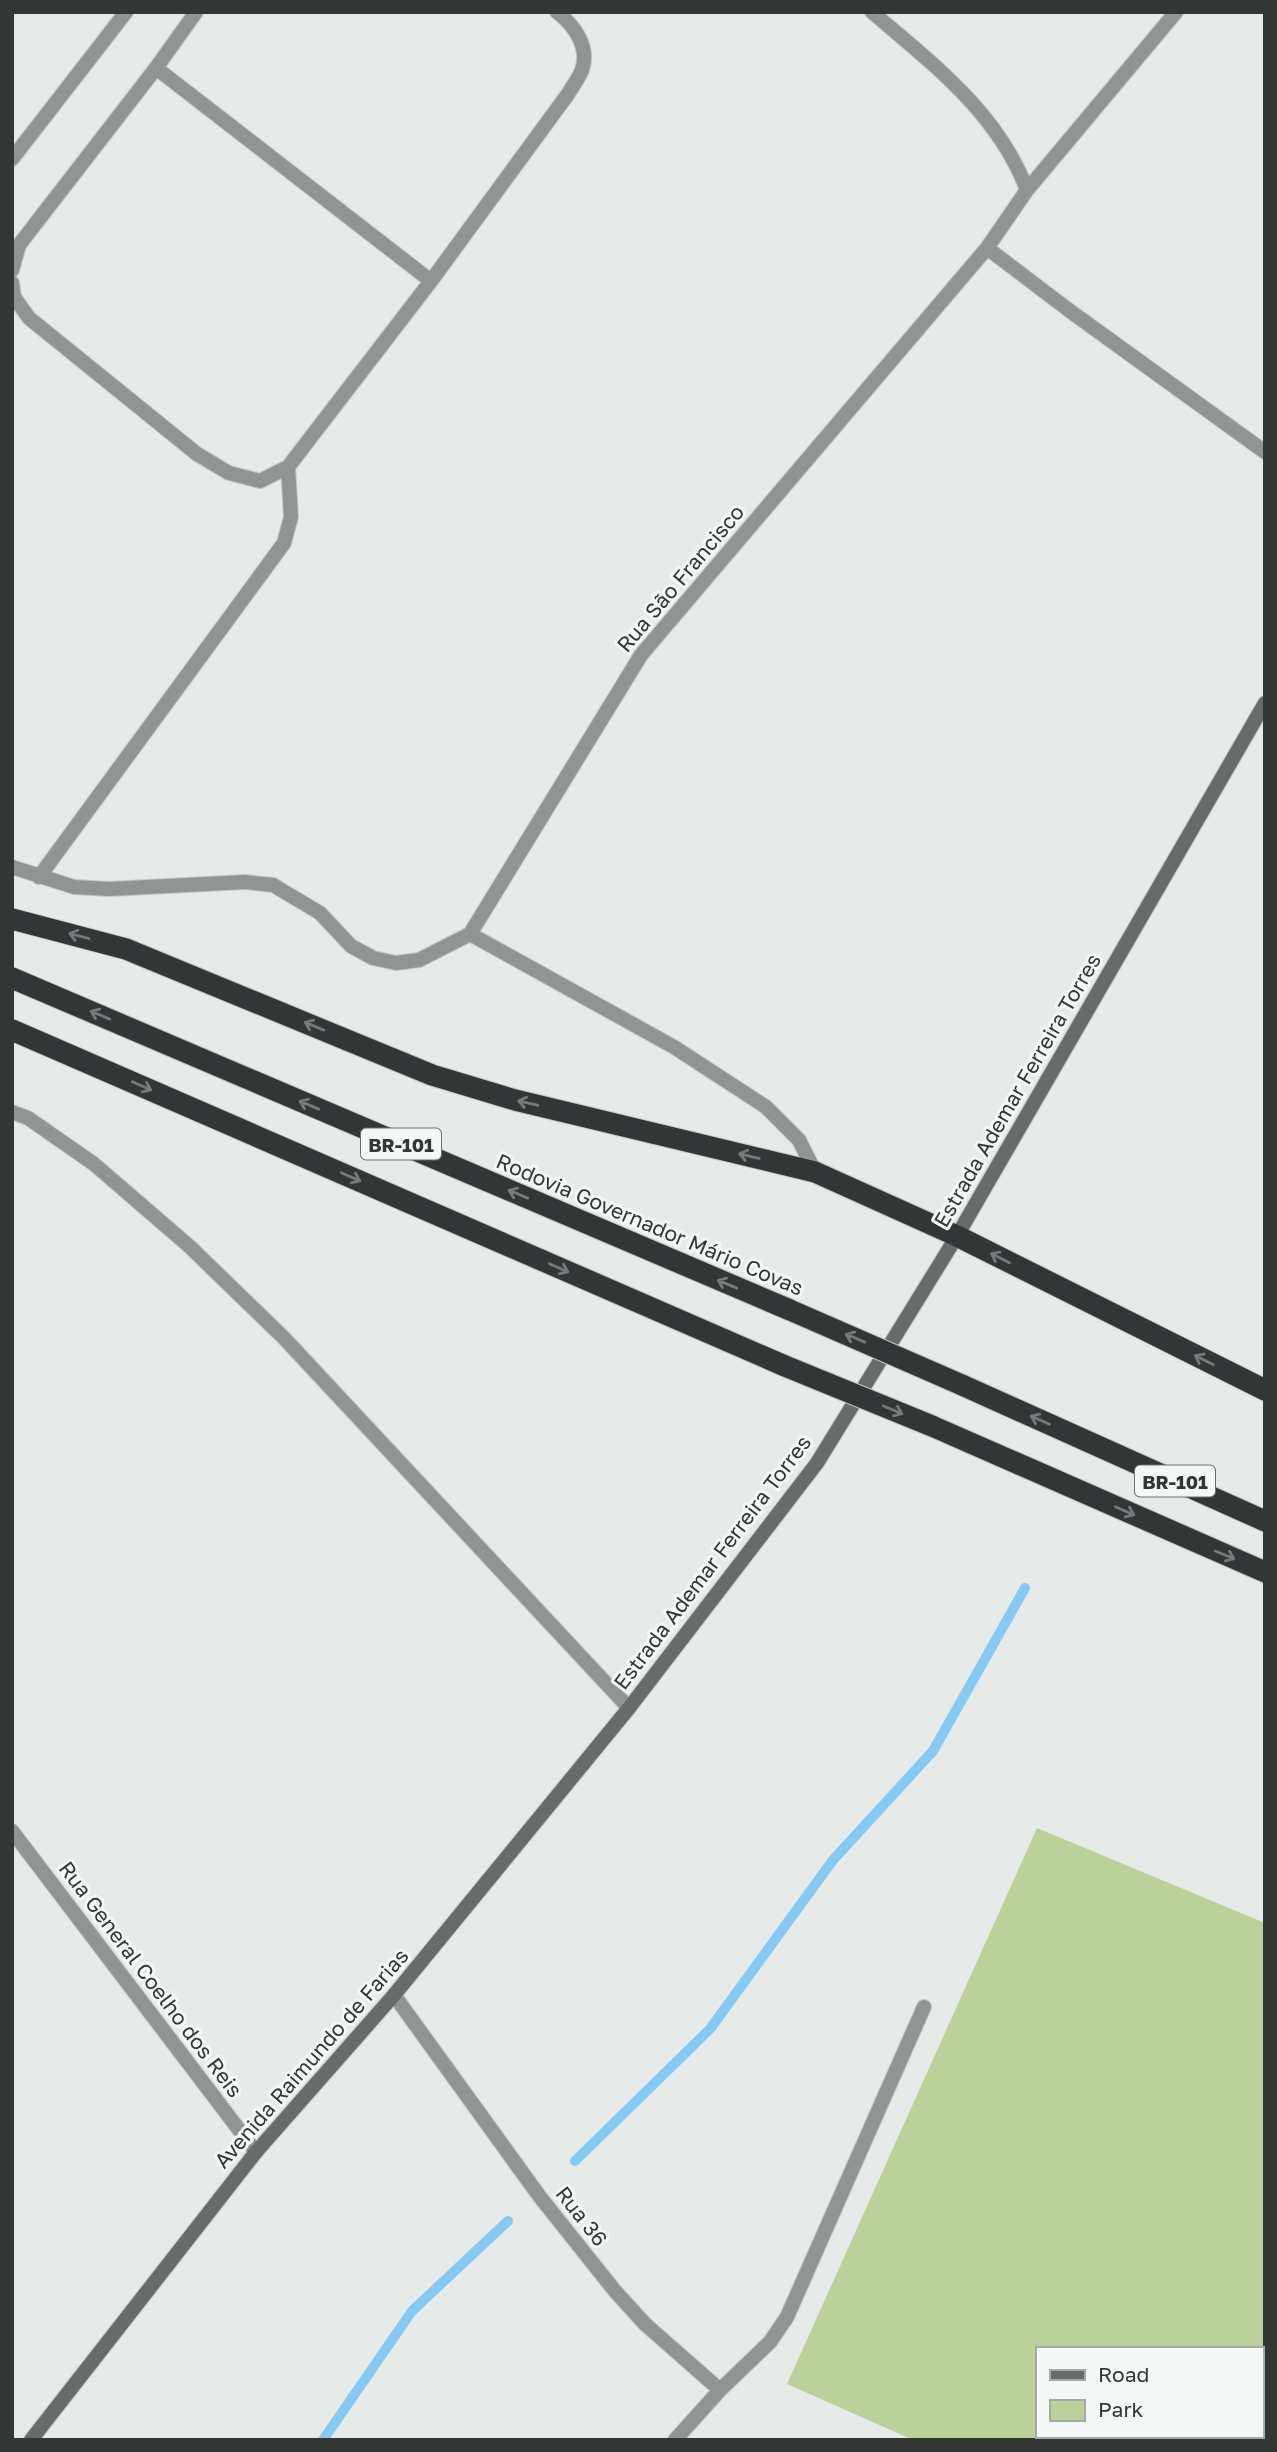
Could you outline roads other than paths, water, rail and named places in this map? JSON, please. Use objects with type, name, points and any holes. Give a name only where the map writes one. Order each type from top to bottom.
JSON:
[{"type":"highway","points":[[12,919],[126,948],[432,1075],[515,1100],[815,1172],[957,1236],[1265,1390]]},
{"type":"highway","name":"Rodovia Governador Mário Covas","points":[[12,978],[790,1310],[1257,1518]]},
{"type":"highway","name":"BR-101","points":[[12,1030],[1265,1572]]},
{"type":"street","points":[[12,159],[126,12]]},
{"type":"street","points":[[12,270],[19,245],[196,12]]},
{"type":"street","points":[[12,283],[14,297],[29,318],[197,454],[229,473],[260,481],[288,467],[568,94],[583,68],[582,42],[568,21],[556,12]]},
{"type":"street","points":[[872,12],[956,83],[1001,136],[1019,168],[1027,190]]},
{"type":"street","name":"Rua São Francisco","points":[[470,934],[641,655],[987,248],[1027,190],[1176,12]]},
{"type":"street","points":[[156,68],[430,281]]},
{"type":"street","points":[[987,248],[1061,305],[1265,452]]},
{"type":"street","points":[[39,877],[284,543],[291,517],[288,467]]},
{"type":"street","name":"Estrada Ademar Ferreira Torres","points":[[12,1112],[28,1118],[94,1164],[189,1246],[284,1338],[629,1708],[817,1463],[957,1236],[1265,703]]},
{"type":"street","points":[[12,867],[74,887],[109,889],[246,882],[273,885],[320,913],[351,946],[373,958],[396,963],[419,960],[470,934],[674,1047],[766,1107],[799,1140],[815,1172]]},
{"type":"street","name":"Avenida Raimundo de Farias","points":[[31,2440],[256,2151],[394,1995],[629,1708]]},
{"type":"street","name":"Rua General Coelho dos Reis","points":[[12,1831],[256,2151]]},
{"type":"street","name":"Rua 36","points":[[394,1995],[540,2197],[615,2291],[645,2324],[720,2390]]},
{"type":"street","points":[[675,2440],[720,2390],[770,2342],[787,2317],[924,2007]]},
{"type":"waterway","points":[[575,2161],[710,2029],[833,1860],[933,1751],[1025,1588]]},
{"type":"waterway","points":[[323,2440],[412,2311],[508,2221]]}]
